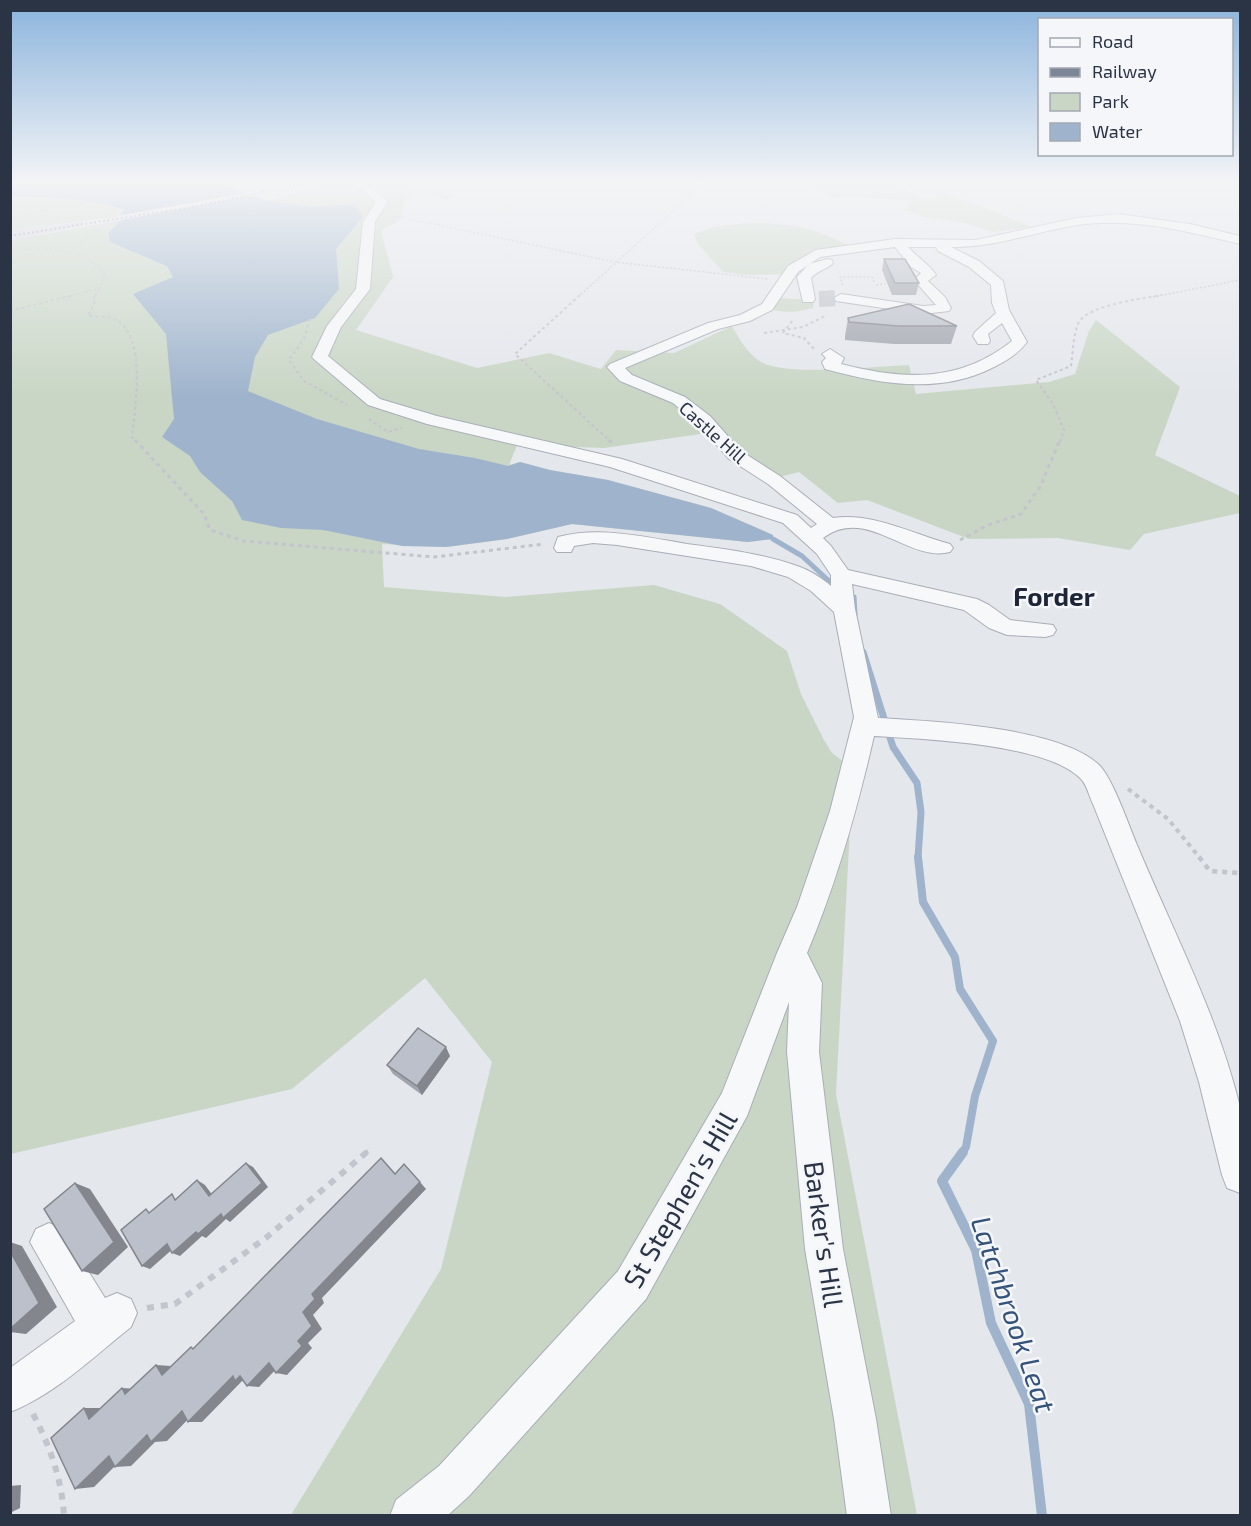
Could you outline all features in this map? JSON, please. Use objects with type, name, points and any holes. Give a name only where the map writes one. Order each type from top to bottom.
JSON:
[{"type":"street","points":[[366,253],[363,289],[334,326],[320,357],[374,402],[433,420],[616,463],[790,519],[811,537],[836,564],[841,575],[969,604],[981,608],[997,623],[1008,627],[1045,630]]},
{"type":"street","name":"Castle Hill","points":[[797,298],[777,280],[816,254],[824,253]]},
{"type":"street","points":[[797,298],[804,277],[814,267],[867,253]]},
{"type":"street","points":[[841,298],[923,310],[944,308],[941,300],[925,288],[921,280],[929,275],[926,270],[916,264],[907,253]]},
{"type":"street","points":[[826,360],[852,372],[889,379],[919,381],[966,374],[1012,351],[1020,342],[1003,315],[997,300],[999,284],[967,260],[952,253]]},
{"type":"street","name":"Castle Hill","points":[[797,298],[768,307],[745,318],[712,326],[615,367],[626,378],[679,400],[704,420],[735,455],[774,480],[829,524]]},
{"type":"street","points":[[983,341],[980,336],[982,333],[1003,315]]},
{"type":"street","points":[[811,537],[829,524],[842,520],[866,522],[926,546],[943,548]]},
{"type":"street","points":[[564,544],[593,537],[617,539],[752,560],[795,572],[818,586],[844,609]]},
{"type":"street","name":"St Stephen's Hill","points":[[412,1515],[454,1481],[632,1285],[735,1104],[792,953],[812,907],[843,811],[880,727],[866,717],[844,609],[841,575]]},
{"type":"street","points":[[880,727],[1014,741],[1070,757],[1090,772],[1106,804],[1196,1021],[1216,1082],[1240,1175]]},
{"type":"street","name":"Barker's Hill","points":[[792,953],[806,983],[803,1052],[824,1249],[855,1419],[869,1515]]},
{"type":"street","points":[[14,1390],[42,1372],[109,1319],[50,1242]]},
{"type":"path","points":[[83,253],[99,262],[105,274],[100,289],[94,296],[94,303],[88,316],[116,320],[129,332],[135,351],[135,364],[139,375],[132,437],[204,514],[210,530],[244,541],[434,557],[564,544]]},
{"type":"path","points":[[573,253],[615,262],[777,280]]},
{"type":"path","points":[[616,463],[623,453],[515,354],[625,253]]},
{"type":"path","points":[[943,548],[982,527],[1018,515],[1026,509],[1055,457],[1064,430],[1053,404],[1036,380],[1071,366],[1078,324],[1085,314],[1116,304],[1240,280]]},
{"type":"path","points":[[10,310],[100,289]]},
{"type":"path","points":[[764,333],[811,324],[827,315]]},
{"type":"path","points":[[792,321],[783,333],[804,338],[826,360]]},
{"type":"path","points":[[1090,772],[1113,778],[1168,819],[1210,871],[1240,873]]},
{"type":"path","points":[[109,1319],[175,1304],[267,1237],[368,1151]]},
{"type":"path","points":[[14,1390],[41,1427],[64,1500],[64,1515]]},
{"type":"green space","points":[[11,253],[387,253],[393,277],[356,330],[477,368],[549,353],[601,369],[616,350],[674,353],[732,326],[752,355],[761,362],[773,366],[811,370],[909,365],[916,394],[1049,382],[1075,374],[1089,331],[1096,320],[1180,387],[1155,455],[1240,496],[1240,513],[1144,534],[1130,550],[1058,538],[969,539],[867,500],[838,503],[799,472],[775,478],[714,432],[604,448],[517,445],[509,465],[520,462],[550,470],[608,480],[711,508],[773,535],[773,539],[748,542],[572,524],[507,539],[446,547],[382,544],[384,587],[506,597],[654,585],[720,604],[787,651],[801,694],[824,740],[832,753],[853,769],[836,1094],[917,1515],[291,1515],[441,1269],[492,1062],[425,978],[292,1089],[11,1154]]},
{"type":"green space","points":[[706,253],[829,253],[818,255],[785,274],[749,275],[723,272]]},
{"type":"green space","points":[[776,298],[813,300],[813,308],[793,312],[772,310]]},
{"type":"water","points":[[137,253],[336,253],[339,289],[315,318],[268,335],[255,357],[248,391],[317,419],[419,449],[508,466],[520,462],[550,470],[608,480],[711,508],[773,535],[773,539],[748,542],[572,524],[507,539],[446,547],[402,546],[323,530],[281,528],[242,520],[232,501],[200,472],[190,456],[162,437],[174,419],[166,334],[133,294],[173,277],[167,266]]},
{"type":"building","points":[[884,259],[905,259],[919,283],[895,283]]},
{"type":"building","points":[[909,304],[957,326],[898,326],[849,322],[848,318]]},
{"type":"building","points":[[418,1028],[446,1047],[417,1086],[387,1065]]},
{"type":"building","points":[[381,1158],[395,1174],[404,1164],[420,1182],[312,1294],[315,1299],[303,1312],[312,1326],[298,1341],[302,1346],[276,1373],[269,1363],[247,1386],[240,1376],[235,1381],[233,1376],[188,1422],[182,1411],[151,1442],[147,1435],[115,1467],[109,1456],[75,1489],[51,1438],[84,1408],[89,1419],[122,1388],[125,1394],[156,1365],[162,1375],[191,1347],[193,1349]]},
{"type":"building","points":[[246,1163],[262,1183],[223,1218],[221,1214],[172,1253],[167,1244],[142,1266],[121,1230],[146,1209],[149,1213],[172,1194],[175,1200],[197,1180],[209,1196]]},
{"type":"building","points":[[75,1183],[114,1242],[82,1271],[44,1209]]},
{"type":"building","points":[[10,1251],[39,1303],[10,1329]]},
{"type":"waterway","name":"Latchbrook Leat","points":[[773,539],[802,556],[829,581]]},
{"type":"waterway","name":"Latchbrook Leat","points":[[854,597],[855,615]]},
{"type":"waterway","name":"Latchbrook Leat","points":[[863,652],[893,747],[917,783],[921,812],[918,857]]},
{"type":"waterway","name":"Latchbrook Leat","points":[[918,857],[923,902],[955,957],[960,989],[993,1041],[975,1096],[966,1147],[962,1153]]},
{"type":"waterway","name":"Latchbrook Leat","points":[[963,1152],[942,1181],[976,1250],[991,1323],[1029,1404],[1042,1516]]},
{"type":"tunnel","points":[[819,299],[841,298]]},
{"type":"district","name":"Forder","points":[[1054,595]]}]
